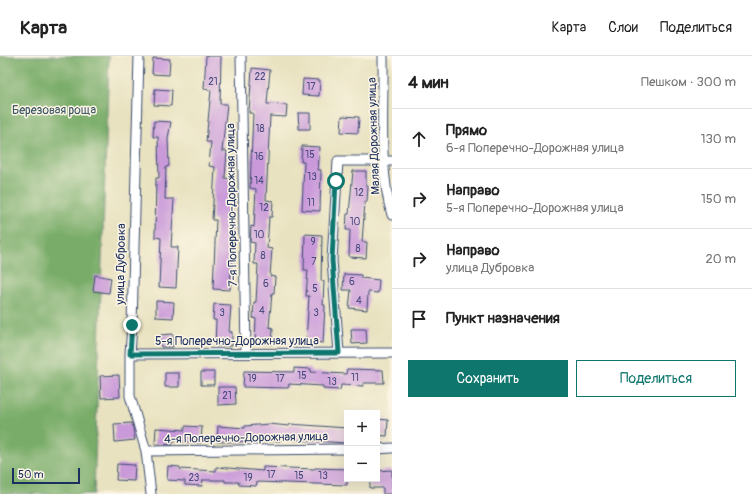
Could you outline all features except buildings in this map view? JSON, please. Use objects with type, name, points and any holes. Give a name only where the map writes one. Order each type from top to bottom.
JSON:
[{"type":"street","name":"улица Дубровка","points":[[138,56],[130,396],[146,451],[151,494]]},
{"type":"street","name":"7-я Поперечно-Дорожная улица","points":[[241,56],[246,353]]},
{"type":"street","name":"Малая Дорожная улица","points":[[383,56],[388,85],[387,199],[392,215]]},
{"type":"street","points":[[339,353],[332,260],[338,161],[388,161]]},
{"type":"street","name":"5-я Поперечно-Дорожная улица","points":[[130,354],[392,353]]},
{"type":"street","points":[[380,449],[392,448]]},
{"type":"street","name":"4-я Поперечно-Дорожная улица","points":[[146,451],[344,449]]},
{"type":"green space","name":"Березовая роща","points":[[0,56],[109,56],[94,494],[0,494]]},
{"type":"route","points":[[132,325],[130,354],[339,353],[332,260],[336,181]]}]
